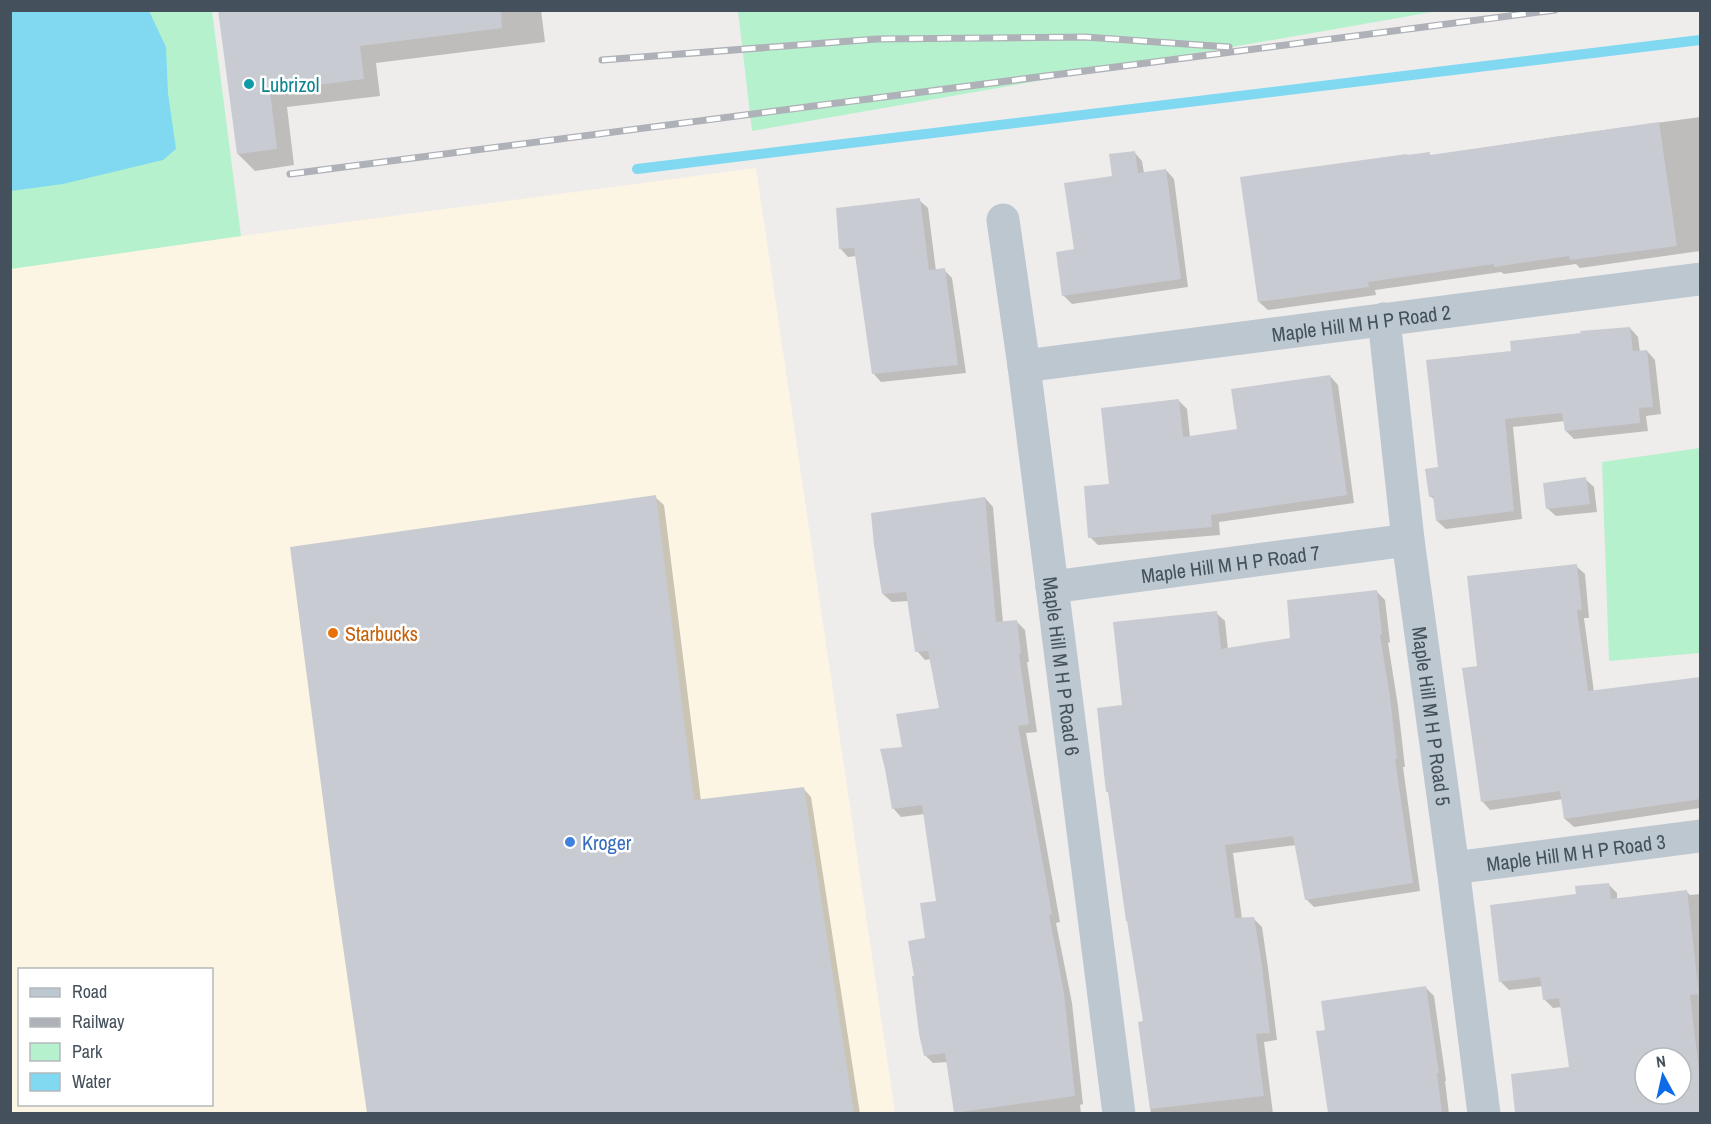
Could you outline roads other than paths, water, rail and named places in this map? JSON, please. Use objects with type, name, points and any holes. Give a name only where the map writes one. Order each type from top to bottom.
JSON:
[{"type":"street","name":"Maple Hill M H P Road 6","points":[[1003,220],[1024,366],[1119,1113]]},
{"type":"street","name":"Maple Hill M H P Road 2","points":[[1024,366],[1701,279]]},
{"type":"street","name":"Maple Hill M H P Road 5","points":[[1384,319],[1408,540],[1484,1113]]},
{"type":"street","name":"Maple Hill M H P Road 7","points":[[1052,587],[1408,540]]},
{"type":"street","name":"Maple Hill M H P Road 3","points":[[1453,868],[1701,836]]},
{"type":"water","points":[[10,11],[149,11],[166,47],[168,93],[176,149],[163,160],[63,184],[11,191]]},
{"type":"waterway","points":[[637,169],[1700,40]]},
{"type":"railway","points":[[290,174],[1555,10]]},
{"type":"railway","points":[[602,60],[877,39],[1085,37],[1229,47]]},
{"type":"place","name":"Lubrizol","points":[[249,84]]},
{"type":"place","name":"Starbucks","points":[[333,633]]},
{"type":"place","name":"Kroger","points":[[570,842]]}]
